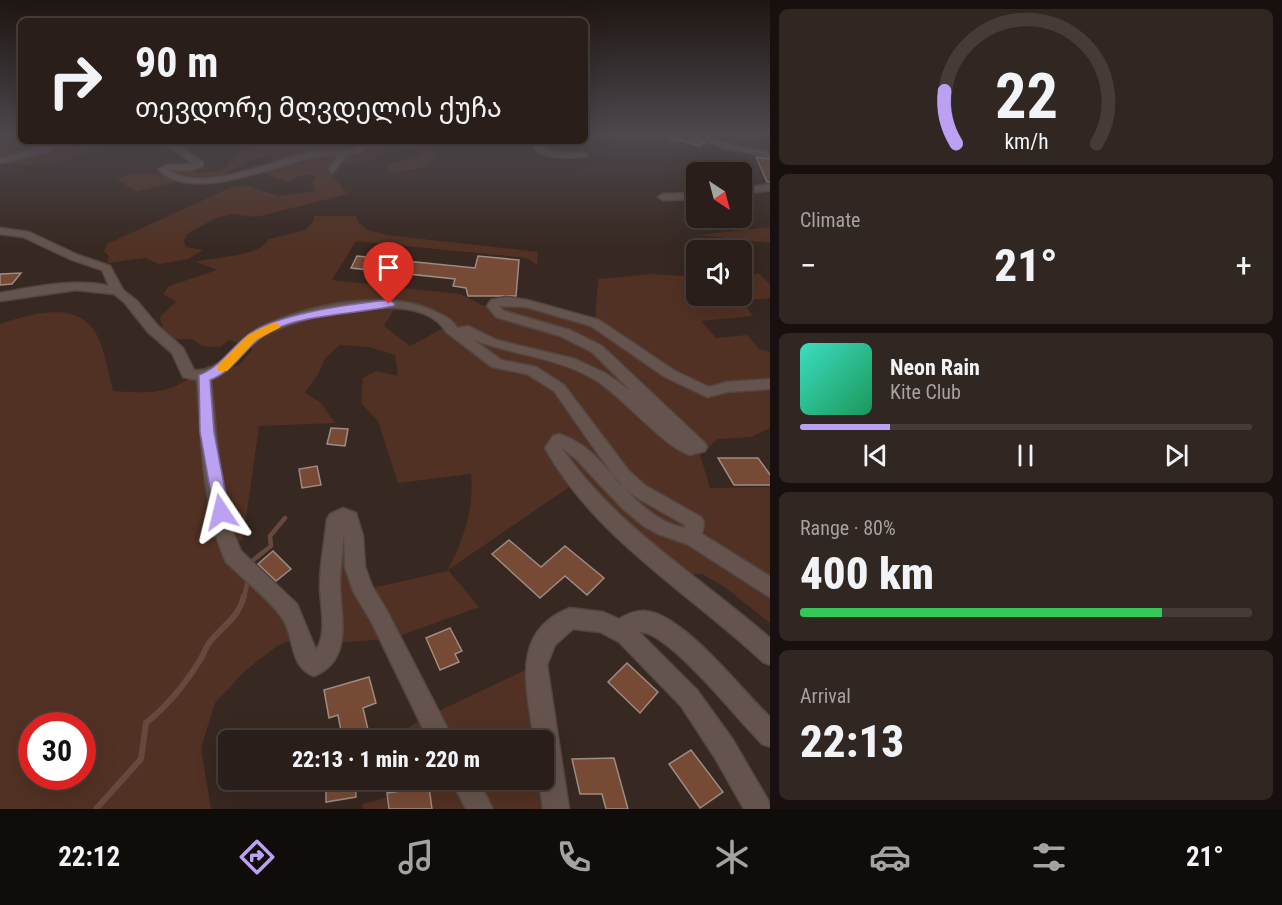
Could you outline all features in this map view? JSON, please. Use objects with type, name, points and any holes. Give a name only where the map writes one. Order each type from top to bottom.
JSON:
[{"type":"street","points":[[164,172],[170,178],[180,180],[200,180],[252,172]]},
{"type":"street","points":[[752,190],[770,187]]},
{"type":"street","points":[[663,197],[686,196]]},
{"type":"street","points":[[0,231],[25,234],[105,268],[118,292],[138,310],[156,332],[180,350],[188,374],[204,378],[218,373],[252,338],[269,328],[303,317],[376,303],[402,304],[425,310],[450,325],[451,329],[497,364],[531,370],[559,388],[623,476],[640,491],[695,522],[692,537]]},
{"type":"street","points":[[0,297],[33,291],[82,287],[118,292]]},
{"type":"street","points":[[450,325],[456,324],[472,335],[495,344],[568,361],[587,368],[641,406],[661,429],[690,449],[699,447],[597,349],[565,333],[500,314],[493,306],[495,303],[506,301],[527,304],[595,323],[670,374],[708,392],[727,387],[770,384]]},
{"type":"street","points":[[204,378],[207,432],[224,532],[233,556],[290,611],[301,636],[305,655],[314,665],[325,657],[331,643],[333,618],[330,585],[336,519],[343,515],[350,518],[356,567],[363,591],[379,616],[436,730]]},
{"type":"street","points":[[770,588],[692,537],[668,531],[624,501],[573,444],[559,440],[553,448],[597,505],[629,536],[770,653]]},
{"type":"street","points":[[556,809],[537,665],[539,647],[570,618],[603,622],[627,635],[688,698],[724,749],[759,809]]},
{"type":"street","points":[[627,635],[627,626],[638,620],[654,623],[675,637],[770,734]]},
{"type":"street","points":[[470,790],[480,809]]},
{"type":"shaded area","points":[[167,172],[230,172],[223,176],[178,181],[136,192],[116,178],[135,174],[167,174]]},
{"type":"shaded area","points":[[259,172],[334,172],[332,176],[348,194],[256,217],[233,214],[216,218],[187,234],[184,241],[186,247],[203,250],[188,259],[159,264],[145,258],[107,263],[109,256],[104,251],[107,244],[232,187],[249,186],[278,196],[316,191],[312,182],[317,176],[304,174],[288,182]]},
{"type":"shaded area","points":[[314,216],[356,216],[364,228],[387,235],[538,252],[537,265],[527,258],[356,241],[332,280],[460,294],[496,312],[501,301],[595,322],[598,279],[653,274],[686,276],[686,306],[745,306],[753,316],[701,321],[716,338],[747,335],[759,349],[770,352],[770,428],[751,437],[718,439],[700,455],[710,488],[770,487],[770,623],[726,588],[702,574],[673,574],[578,481],[448,570],[479,607],[391,639],[331,643],[343,515],[364,590],[447,571],[466,524],[472,487],[471,474],[398,483],[378,421],[361,403],[363,378],[376,371],[398,376],[395,355],[369,347],[340,345],[325,358],[318,374],[305,393],[321,403],[335,423],[259,426],[243,540],[229,543],[301,636],[277,646],[246,670],[215,703],[201,748],[211,809],[0,809],[0,324],[42,313],[70,314],[82,319],[93,328],[106,360],[113,391],[154,392],[174,387],[209,365],[214,369],[206,377],[239,365],[253,349],[229,340],[220,347],[202,346],[192,339],[165,339],[160,317],[176,302],[163,294],[169,286],[217,270],[196,262],[246,253],[255,250],[269,239],[306,230],[314,220]],"holes":[[[397,304],[449,324],[410,346],[384,326]]]},
{"type":"shaded area","points":[[770,227],[770,243],[752,240],[698,235]]},
{"type":"shaded area","points":[[758,273],[770,284],[770,298],[752,300],[752,275]]},
{"type":"shaded area","points":[[536,665],[545,730],[404,730],[428,716]]},
{"type":"shaded area","points":[[402,790],[553,790],[556,809],[363,809],[363,804],[402,793]]},
{"type":"building","points":[[762,172],[770,172],[770,182],[767,182]]},
{"type":"building","points":[[357,256],[475,268],[478,256],[519,260],[516,296],[468,296],[466,288],[453,286],[455,279],[351,268]]},
{"type":"building","points":[[21,273],[12,284],[0,285],[0,274]]},
{"type":"building","points":[[331,428],[348,429],[345,446],[327,444]]},
{"type":"building","points":[[718,458],[758,458],[770,475],[770,485],[734,485]]},
{"type":"building","points":[[317,466],[321,485],[302,488],[299,469]]},
{"type":"building","points":[[509,540],[541,567],[565,546],[604,578],[587,595],[565,576],[540,598],[492,554]]},
{"type":"building","points":[[273,551],[291,569],[276,581],[258,564]]},
{"type":"building","points":[[450,628],[462,651],[455,654],[459,662],[440,670],[426,638]]},
{"type":"building","points":[[627,663],[658,692],[640,713],[608,682]]},
{"type":"building","points":[[369,677],[376,703],[363,708],[368,730],[341,730],[338,715],[329,718],[324,690]]},
{"type":"building","points":[[691,750],[723,792],[700,808],[669,764]]},
{"type":"building","points":[[614,758],[628,809],[606,809],[602,794],[580,794],[572,759]]},
{"type":"building","points":[[326,790],[356,790],[356,797],[326,802]]},
{"type":"building","points":[[429,790],[432,809],[389,809],[387,793]]},
{"type":"waterway","points":[[251,566],[252,561],[271,546],[270,536],[285,518]]},
{"type":"waterway","points":[[244,598],[248,579]]},
{"type":"waterway","points":[[96,809],[141,759],[146,723],[182,686],[209,643],[238,611],[244,596]]},
{"type":"slow traffic","points":[[222,368],[252,338],[275,326]]},
{"type":"route","points":[[221,512],[207,432],[204,378],[218,373],[252,338],[269,328],[303,317],[346,308],[376,303],[389,304]]}]
